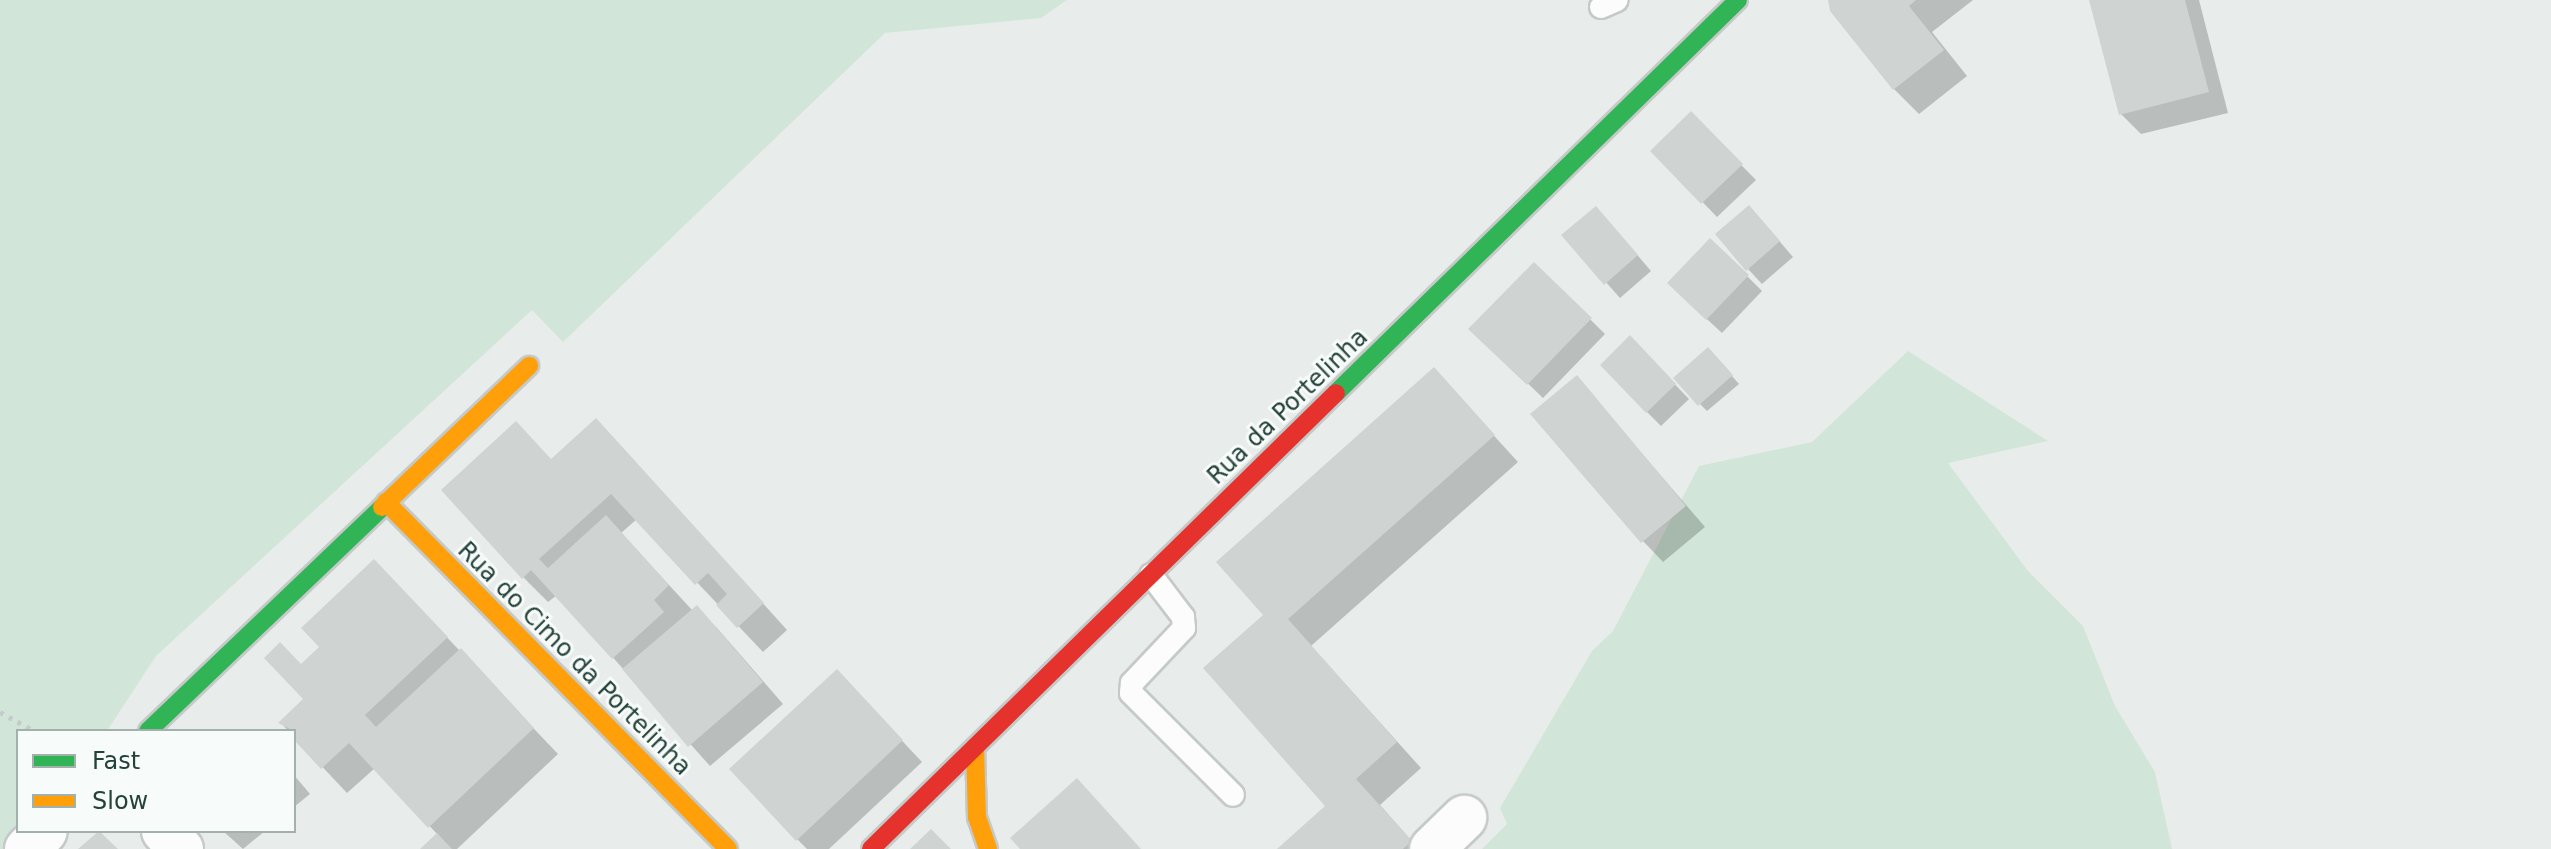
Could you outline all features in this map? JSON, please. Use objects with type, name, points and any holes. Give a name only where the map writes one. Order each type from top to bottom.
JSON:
[{"type":"street","name":"Rua da Portelinha","points":[[871,849],[1738,0]]},
{"type":"street","points":[[150,729],[529,366]]},
{"type":"street","name":"Rua do Cimo da Portelinha","points":[[386,502],[728,849]]},
{"type":"street","points":[[975,747],[977,817],[988,849]]},
{"type":"street","points":[[1432,849],[1464,818]]},
{"type":"street","points":[[27,849],[43,833]]},
{"type":"street","points":[[166,833],[181,849]]},
{"type":"lane","points":[[1151,575],[1183,617],[1184,628],[1132,683],[1131,693],[1233,795]]},
{"type":"path","points":[[0,712],[30,729]]},
{"type":"green space","points":[[0,0],[1067,0],[1041,18],[885,33],[563,342],[532,310],[156,656],[108,729],[16,729],[16,833],[19,833],[29,849],[0,849]]},
{"type":"green space","points":[[1908,351],[2048,441],[1948,463],[2028,571],[2083,626],[2115,706],[2155,772],[2172,849],[1482,849],[1507,824],[1500,808],[1592,651],[1613,631],[1699,466],[1812,442]]},
{"type":"building","points":[[1828,0],[1916,0],[1909,6],[1944,50],[1893,90],[1830,11]]},
{"type":"building","points":[[2089,0],[2185,0],[2209,92],[2119,115]]},
{"type":"building","points":[[1691,111],[1743,164],[1701,204],[1650,151]]},
{"type":"building","points":[[1749,205],[1780,241],[1746,271],[1715,234]]},
{"type":"building","points":[[1596,206],[1638,255],[1604,285],[1561,235]]},
{"type":"building","points":[[1710,238],[1749,275],[1706,320],[1667,283]]},
{"type":"building","points":[[1534,262],[1592,318],[1527,385],[1468,329]]},
{"type":"building","points":[[1630,335],[1676,384],[1646,413],[1600,365]]},
{"type":"building","points":[[1708,347],[1733,375],[1698,406],[1673,378]]},
{"type":"building","points":[[1434,367],[1495,435],[1288,619],[1397,742],[1356,779],[1412,841],[1403,849],[1277,849],[1325,806],[1203,668],[1263,615],[1216,562]]},
{"type":"building","points":[[1577,375],[1686,506],[1641,543],[1530,414]]},
{"type":"building","points":[[596,418],[764,603],[737,628],[716,605],[727,594],[708,573],[695,585],[611,494],[539,559],[548,568],[606,515],[669,585],[654,600],[664,612],[612,659],[531,570],[522,579],[441,490],[516,421],[551,459]]},
{"type":"building","points":[[374,559],[448,637],[365,715],[376,727],[461,648],[534,728],[428,828],[349,743],[321,769],[296,742],[296,729],[278,723],[303,699],[264,658],[280,642],[301,664],[319,647],[301,628]]},
{"type":"building","points":[[697,605],[763,682],[688,747],[622,669]]},
{"type":"building","points":[[837,669],[903,740],[796,841],[729,769]]},
{"type":"building","points":[[1077,778],[1141,849],[1020,849],[1010,838]]},
{"type":"building","points":[[931,829],[951,849],[910,849]]},
{"type":"building","points":[[97,833],[101,833],[118,849],[78,849]]},
{"type":"building","points":[[437,833],[452,849],[420,849]]},
{"type":"traffic: fast","points":[[1336,393],[1738,0]]},
{"type":"traffic: fast","points":[[150,729],[382,507]]},
{"type":"traffic: slow","points":[[382,507],[529,366]]},
{"type":"traffic: slow","points":[[386,502],[728,849]]},
{"type":"traffic: slow","points":[[975,747],[977,817],[988,849]]},
{"type":"traffic: jam","points":[[871,849],[1336,393]]}]
